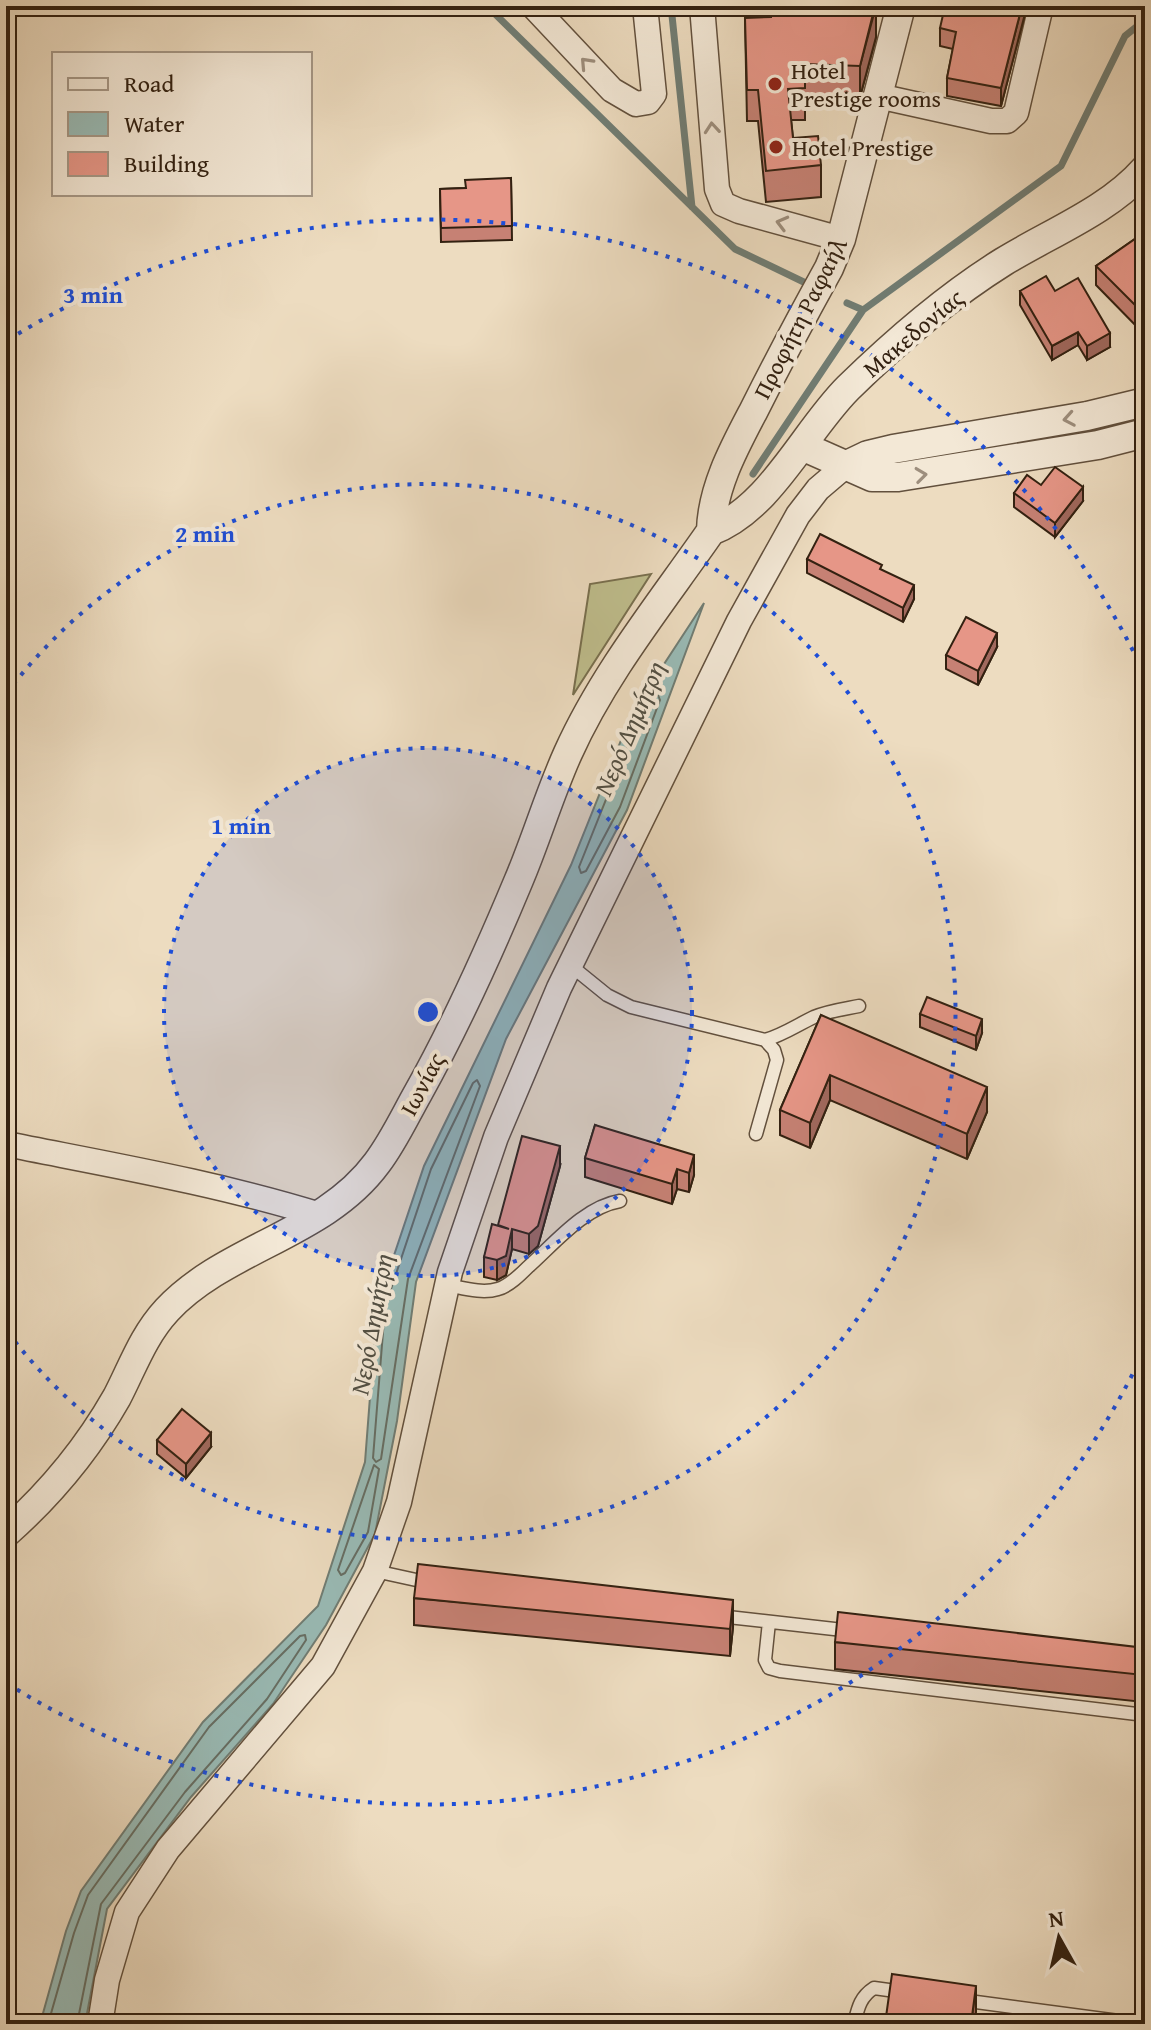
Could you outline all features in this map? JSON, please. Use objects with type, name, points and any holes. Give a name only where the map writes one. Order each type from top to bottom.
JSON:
[{"type":"street","points":[[533,6],[612,90],[636,104],[648,102],[654,94],[645,6]]},
{"type":"street","points":[[702,6],[717,189],[723,204],[841,239]]},
{"type":"street","name":"Προφήτη Ραφαήλ","points":[[711,531],[711,510],[737,442],[829,268],[841,239],[901,6]]},
{"type":"street","points":[[878,96],[991,121],[1007,121],[1016,113],[1041,6]]},
{"type":"street","name":"Μακεδονίας","points":[[711,531],[728,525],[744,512],[845,392],[891,347],[1000,264],[1112,199],[1145,169]]},
{"type":"street","points":[[100,2024],[107,1980],[127,1912],[168,1849],[323,1666],[375,1571],[399,1502],[447,1285],[496,1137],[570,965],[754,595],[798,515],[818,489],[845,466],[868,455],[1087,416],[1145,402]]},
{"type":"street","points":[[802,446],[872,477],[925,475],[1098,445],[1145,433]]},
{"type":"street","name":"Ιωνίας","points":[[6,1533],[36,1506],[83,1450],[117,1395],[145,1336],[168,1309],[190,1290],[238,1260],[320,1215],[354,1189],[377,1163],[394,1137],[468,995],[519,880],[569,751],[599,693],[711,531]]},
{"type":"street","points":[[6,1144],[223,1187],[320,1215]]},
{"type":"lane","points":[[570,965],[607,995],[631,1007],[765,1040],[794,1030],[813,1017],[859,1006]]},
{"type":"lane","points":[[756,1134],[777,1060],[774,1050],[765,1040]]},
{"type":"lane","points":[[447,1285],[471,1290],[498,1289],[513,1280],[578,1223],[611,1202],[620,1201]]},
{"type":"lane","points":[[375,1571],[414,1581],[445,1584]]},
{"type":"lane","points":[[707,1615],[862,1632]]},
{"type":"lane","points":[[769,1622],[765,1660],[769,1668],[780,1671],[1145,1715]]},
{"type":"lane","points":[[854,2024],[858,2006],[865,1994],[874,1988],[922,1994]]},
{"type":"lane","points":[[953,1999],[1079,2020],[1141,2024]]},
{"type":"shaded area","points":[[651,574],[573,695],[590,584]]},
{"type":"water","points":[[704,603],[627,810],[506,1039],[416,1282],[397,1421],[375,1534],[326,1625],[273,1704],[191,1797],[107,1909],[85,2024],[40,2024],[66,1931],[81,1891],[203,1722],[318,1606],[365,1462],[377,1306],[424,1166],[571,865],[632,713]]},
{"type":"building","points":[[771,6],[875,6],[860,66],[805,64],[805,88],[788,89],[793,138],[818,136],[821,165],[766,171],[758,90],[747,90],[745,18],[771,17]]},
{"type":"building","points":[[945,6],[1022,6],[1001,88],[947,78],[956,32],[940,28]]},
{"type":"building","points":[[511,178],[512,226],[441,228],[440,189],[466,188],[465,180]]},
{"type":"building","points":[[1145,232],[1145,315],[1096,266]]},
{"type":"building","points":[[1046,276],[1055,291],[1078,278],[1110,333],[1087,346],[1078,332],[1052,346],[1020,291]]},
{"type":"building","points":[[1055,467],[1083,487],[1055,523],[1014,493],[1027,475],[1041,485]]},
{"type":"building","points":[[820,534],[914,585],[903,608],[807,559]]},
{"type":"building","points":[[966,617],[997,633],[978,671],[946,655]]},
{"type":"building","points":[[927,997],[982,1019],[976,1036],[920,1014]]},
{"type":"building","points":[[821,1015],[987,1087],[967,1134],[830,1075],[810,1123],[780,1110]]},
{"type":"building","points":[[595,1125],[694,1155],[689,1173],[677,1169],[672,1184],[585,1158]]},
{"type":"building","points":[[522,1136],[560,1146],[538,1226],[529,1234],[512,1229],[506,1256],[497,1260],[484,1257],[492,1224],[509,1229],[498,1225]]},
{"type":"building","points":[[182,1409],[211,1433],[186,1464],[157,1440]]},
{"type":"building","points":[[418,1564],[733,1600],[730,1629],[414,1598]]},
{"type":"building","points":[[838,1612],[1145,1648],[1143,1675],[835,1642]]},
{"type":"building","points":[[892,1974],[976,1986],[971,2024],[885,2024]]},
{"type":"waterway","points":[[487,6],[735,249],[812,286]]},
{"type":"waterway","points":[[671,6],[692,207]]},
{"type":"waterway","name":"Νερό Δημήτρη","points":[[753,474],[863,310],[1061,166],[1125,36],[1145,20]]},
{"type":"waterway","points":[[847,303],[863,310]]},
{"type":"place","name":"Hotel Prestige rooms","points":[[775,84]]},
{"type":"place","name":"Hotel Prestige","points":[[776,147]]}]
